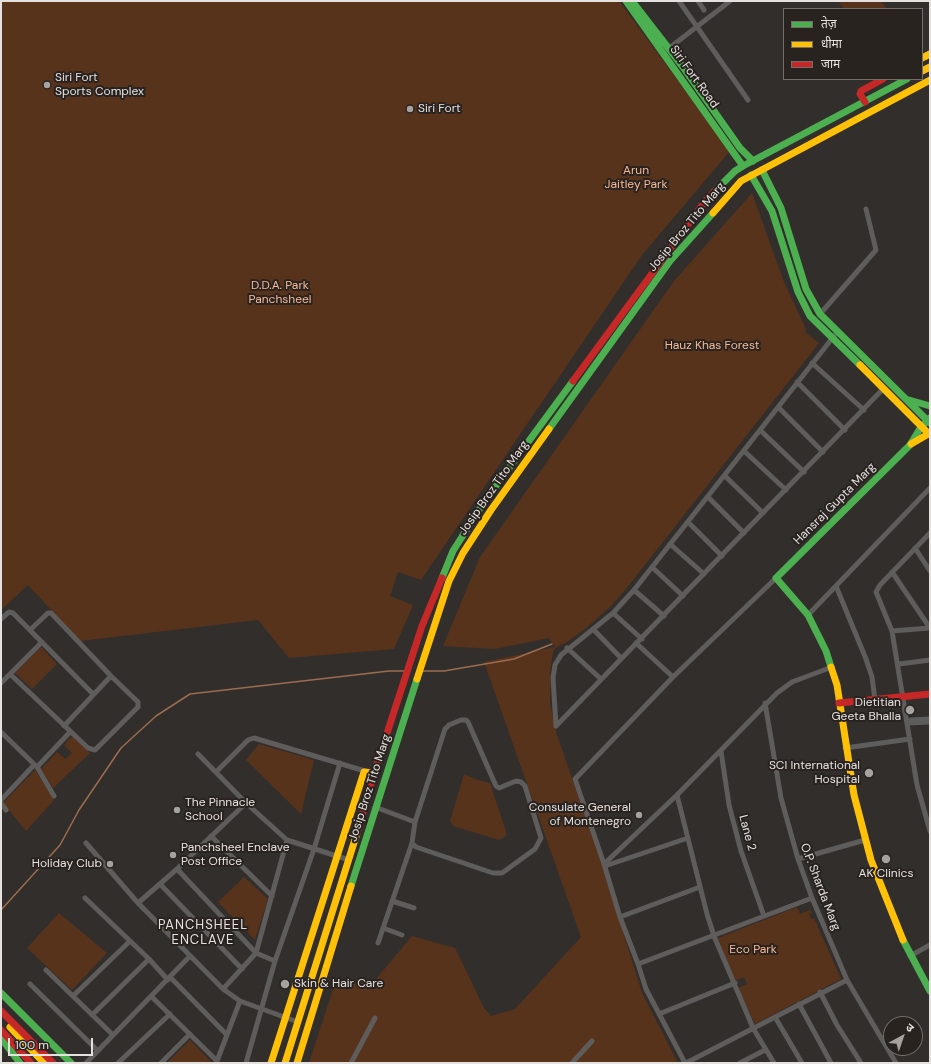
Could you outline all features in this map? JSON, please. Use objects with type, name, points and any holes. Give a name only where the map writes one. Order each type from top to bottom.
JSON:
[{"type":"main road","name":"Siri Fort Road","points":[[626,1],[743,166]]},
{"type":"main road","name":"Siri Fort Road","points":[[632,1],[740,148],[753,161]]},
{"type":"main road","points":[[865,102],[860,94],[861,91],[881,80]]},
{"type":"main road","name":"Josip Broz Tito Marg","points":[[285,1063],[349,860],[374,773],[430,604],[453,551],[484,502],[710,195],[735,170],[905,80]]},
{"type":"main road","name":"Josip Broz Tito Marg","points":[[297,1063],[375,807],[424,656],[449,581],[463,553],[487,516],[670,261],[741,181],[930,80]]},
{"type":"main road","points":[[762,170],[781,208],[806,289],[820,314],[929,420]]},
{"type":"main road","points":[[751,175],[772,211],[803,302],[810,316],[929,434]]},
{"type":"main road","points":[[710,195],[708,202],[709,205],[714,207],[719,204]]},
{"type":"main road","points":[[803,302],[811,298]]},
{"type":"main road","points":[[907,400],[930,406]]},
{"type":"main road","name":"Hansraj Gupta Marg","points":[[776,578],[910,445],[921,427],[929,420]]},
{"type":"main road","name":"Hansraj Gupta Marg","points":[[910,445],[929,434]]},
{"type":"main road","points":[[776,578],[808,615],[826,651],[832,667],[839,703],[845,748],[865,840],[885,898],[910,956],[930,991]]},
{"type":"main road","points":[[839,703],[930,694]]},
{"type":"main road","points":[[271,1063],[365,771],[374,773]]},
{"type":"main road","points":[[1,993],[71,1063]]},
{"type":"main road","points":[[1,1011],[53,1063]]},
{"type":"main road","points":[[1,1017],[44,1063]]},
{"type":"main road","points":[[1,1030],[31,1063]]},
{"type":"main road","points":[[1,1038],[20,1063]]},
{"type":"street","points":[[679,1],[698,26],[748,100]]},
{"type":"street","points":[[698,1],[704,10]]},
{"type":"street","points":[[668,49],[730,1]]},
{"type":"street","points":[[820,314],[876,250],[866,209]]},
{"type":"street","points":[[838,331],[634,590],[613,613],[567,648],[555,666],[553,678],[556,726],[824,452],[884,388]]},
{"type":"street","points":[[812,363],[864,410]]},
{"type":"street","points":[[797,382],[845,430]]},
{"type":"street","points":[[778,407],[824,452]]},
{"type":"street","points":[[760,430],[804,472]]},
{"type":"street","points":[[744,451],[786,490]]},
{"type":"street","points":[[725,476],[763,513]]},
{"type":"street","points":[[808,615],[930,488]]},
{"type":"street","points":[[708,497],[744,533]]},
{"type":"street","points":[[688,522],[722,556]]},
{"type":"street","points":[[930,533],[892,572],[876,592],[892,631],[899,664],[918,785],[930,831]]},
{"type":"street","points":[[670,544],[704,574]]},
{"type":"street","points":[[915,548],[930,571]]},
{"type":"street","points":[[652,567],[683,596]]},
{"type":"street","points":[[892,572],[930,628],[892,631]]},
{"type":"street","points":[[776,578],[673,677],[576,779],[605,865],[620,917],[646,989],[686,1063],[820,992],[847,980]]},
{"type":"street","points":[[836,586],[866,659],[872,677],[875,700]]},
{"type":"street","points":[[634,590],[664,616]]},
{"type":"street","points":[[1,619],[9,612],[12,612],[93,694]]},
{"type":"street","points":[[10,674],[70,732],[88,748],[95,750],[138,707],[138,702],[111,676],[51,612],[30,630]]},
{"type":"street","points":[[613,613],[642,639]]},
{"type":"street","points":[[593,629],[621,658]]},
{"type":"street","points":[[1,683],[42,642]]},
{"type":"street","points":[[636,643],[673,677]]},
{"type":"street","points":[[567,648],[601,679]]},
{"type":"street","points":[[899,664],[930,660]]},
{"type":"street","points":[[605,865],[721,751],[765,703],[786,685],[832,667]]},
{"type":"street","points":[[64,726],[111,676]]},
{"type":"street","name":"O.P. Sharda Marg","points":[[765,703],[781,798],[798,859],[812,898],[847,980],[896,1063]]},
{"type":"street","points":[[378,943],[412,842],[415,822],[445,729],[449,725],[461,720],[466,720],[496,786],[499,788],[516,781],[525,786],[541,838],[535,849],[502,873],[493,873],[416,848],[412,842]]},
{"type":"street","points":[[908,723],[930,720]]},
{"type":"street","points":[[1,732],[36,766],[54,796]]},
{"type":"street","points":[[6,810],[1,802],[70,732]]},
{"type":"street","points":[[216,772],[251,738],[365,771]]},
{"type":"street","points":[[845,748],[910,739]]},
{"type":"street","name":"Lane 2","points":[[721,751],[729,805],[741,851],[764,916]]},
{"type":"street","points":[[198,754],[246,803],[288,840],[349,860]]},
{"type":"street","points":[[246,1063],[263,1010],[275,961],[314,848],[340,763]]},
{"type":"street","points":[[677,794],[714,936],[754,1028],[765,1050],[774,1063]]},
{"type":"street","points":[[138,903],[177,869],[246,803]]},
{"type":"street","points":[[375,807],[415,822]]},
{"type":"street","points":[[211,836],[272,896]]},
{"type":"street","points":[[605,865],[688,838]]},
{"type":"street","points":[[223,989],[256,953],[288,840]]},
{"type":"street","points":[[798,859],[865,840]]},
{"type":"street","points":[[86,843],[138,903],[223,989],[240,1001],[298,1022]]},
{"type":"street","points":[[177,869],[256,953],[275,961]]},
{"type":"street","points":[[160,884],[242,969]]},
{"type":"street","points":[[620,917],[700,887]]},
{"type":"street","points":[[85,898],[227,1035]]},
{"type":"street","points":[[638,964],[812,898]]},
{"type":"street","points":[[392,901],[414,908]]},
{"type":"street","points":[[383,928],[402,935]]},
{"type":"street","points":[[73,996],[130,941]]},
{"type":"street","points":[[910,956],[930,945]]},
{"type":"street","points":[[86,1063],[190,956]]},
{"type":"street","points":[[92,1015],[149,959]]},
{"type":"street","points":[[46,970],[113,1035]]},
{"type":"street","points":[[660,1014],[734,983]]},
{"type":"street","points":[[30,984],[98,1050]]},
{"type":"street","points":[[820,992],[836,1025],[861,1063]]},
{"type":"street","points":[[151,996],[217,1062],[240,1001]]},
{"type":"street","points":[[799,1004],[831,1063]]},
{"type":"street","points":[[118,1063],[170,1014]]},
{"type":"street","points":[[775,1017],[802,1063]]},
{"type":"street","points":[[351,1063],[375,1018]]},
{"type":"street","points":[[161,1063],[190,1034]]},
{"type":"street","points":[[572,1063],[592,1041]]},
{"type":"street","points":[[740,1063],[765,1050]]},
{"type":"green space","name":"D.D.A. Park Panchsheel","points":[[1,1],[619,1],[730,151],[642,255],[421,580],[398,572],[390,596],[413,605],[394,649],[289,658],[258,620],[80,641],[28,585],[1,610]]},
{"type":"green space","points":[[838,1],[881,1],[886,8],[843,8]]},
{"type":"green space","name":"Hauz Khas Forest","points":[[752,193],[784,282],[806,329],[805,332],[819,343],[626,589],[610,607],[586,628],[567,642],[555,648],[550,673],[550,705],[556,732],[601,862],[642,993],[678,1063],[309,1063],[336,980],[376,979],[412,936],[455,948],[484,1008],[491,1016],[515,1009],[581,937],[484,662],[555,647],[549,638],[495,649],[443,646],[480,557],[674,281]]},
{"type":"green space","points":[[41,647],[57,664],[32,689],[15,673]]},
{"type":"green space","points":[[72,736],[90,753],[53,788],[41,769],[57,752],[65,759],[72,753],[64,745]]},
{"type":"green space","points":[[259,744],[314,760],[301,814],[246,760]]},
{"type":"green space","points":[[35,770],[54,800],[26,831],[3,803]]},
{"type":"green space","points":[[464,774],[490,783],[506,831],[506,836],[499,840],[453,826],[450,821]]},
{"type":"green space","points":[[244,877],[268,899],[255,940],[218,902]]},
{"type":"green space","name":"Eco Park","points":[[797,907],[800,914],[810,910],[812,913],[809,914],[811,919],[814,918],[841,979],[755,1024],[738,988],[747,984],[744,977],[735,981],[718,938]]},
{"type":"green space","points":[[59,913],[107,953],[72,990],[27,948]]},
{"type":"green space","points":[[190,1040],[212,1063],[167,1063]]},
{"type":"waterway","points":[[422,671],[444,671],[514,659],[552,644]]},
{"type":"waterway","points":[[1,910],[60,845],[79,810],[121,748],[156,716],[190,694],[389,671],[404,671]]},
{"type":"traffic: fast","points":[[626,1],[743,166]]},
{"type":"traffic: fast","points":[[632,1],[683,67],[740,148],[753,161]]},
{"type":"traffic: fast","points":[[715,191],[735,171],[743,166],[905,80]]},
{"type":"traffic: fast","points":[[762,170],[781,208],[806,289],[820,314],[930,423]]},
{"type":"traffic: fast","points":[[751,175],[772,211],[798,292],[810,316],[860,365]]},
{"type":"traffic: fast","points":[[549,429],[670,261],[713,213]]},
{"type":"traffic: fast","points":[[442,578],[453,551],[484,502],[573,381]]},
{"type":"traffic: fast","points":[[909,400],[930,406]]},
{"type":"traffic: fast","points":[[831,667],[826,651],[808,615],[776,578],[910,445],[921,427],[930,418]]},
{"type":"traffic: fast","points":[[351,886],[417,679]]},
{"type":"traffic: fast","points":[[903,940],[930,991]]},
{"type":"traffic: fast","points":[[1,993],[71,1063]]},
{"type":"traffic: fast","points":[[1,1038],[20,1063]]},
{"type":"traffic: slow","points":[[923,58],[930,54]]},
{"type":"traffic: slow","points":[[923,70],[930,67]]},
{"type":"traffic: slow","points":[[713,213],[741,181],[930,80]]},
{"type":"traffic: slow","points":[[860,365],[929,434]]},
{"type":"traffic: slow","points":[[417,679],[449,581],[463,553],[491,510],[549,429]]},
{"type":"traffic: slow","points":[[911,444],[930,433]]},
{"type":"traffic: slow","points":[[831,667],[837,685],[854,795],[871,860],[903,940]]},
{"type":"traffic: slow","points":[[271,1063],[364,772],[374,773]]},
{"type":"traffic: slow","points":[[285,1063],[357,833]]},
{"type":"traffic: slow","points":[[297,1063],[351,886]]},
{"type":"traffic: slow","points":[[10,1027],[44,1063]]},
{"type":"traffic: jam","points":[[865,102],[860,94],[861,91],[881,80]]},
{"type":"traffic: jam","points":[[573,381],[706,200],[715,191]]},
{"type":"traffic: jam","points":[[357,833],[374,773],[422,626],[442,578]]},
{"type":"traffic: jam","points":[[839,703],[930,694]]},
{"type":"traffic: jam","points":[[1,1011],[53,1063]]},
{"type":"traffic: jam","points":[[1,1030],[31,1063]]},
{"type":"place","name":"Siri Fort Sports Complex","points":[[47,85]]},
{"type":"place","name":"Siri Fort","points":[[410,109]]},
{"type":"place","name":"Dietitian Geeta Bhalla","points":[[910,710]]},
{"type":"place","name":"SCI International Hospital","points":[[869,773]]},
{"type":"place","name":"The Pinnacle School","points":[[177,810]]},
{"type":"place","name":"Consulate General of Montenegro","points":[[639,815]]},
{"type":"place","name":"Panchsheel Enclave Post Office","points":[[173,855]]},
{"type":"place","name":"AK Clinics","points":[[886,859]]},
{"type":"place","name":"Holiday Club","points":[[110,864]]},
{"type":"place","name":"Skin & Hair Care","points":[[285,984]]},
{"type":"district","name":"PANCHSHEEL ENCLAVE","points":[[203,934]]},
{"type":"park label","name":"Arun Jaitley Park","points":[[636,178]]}]
